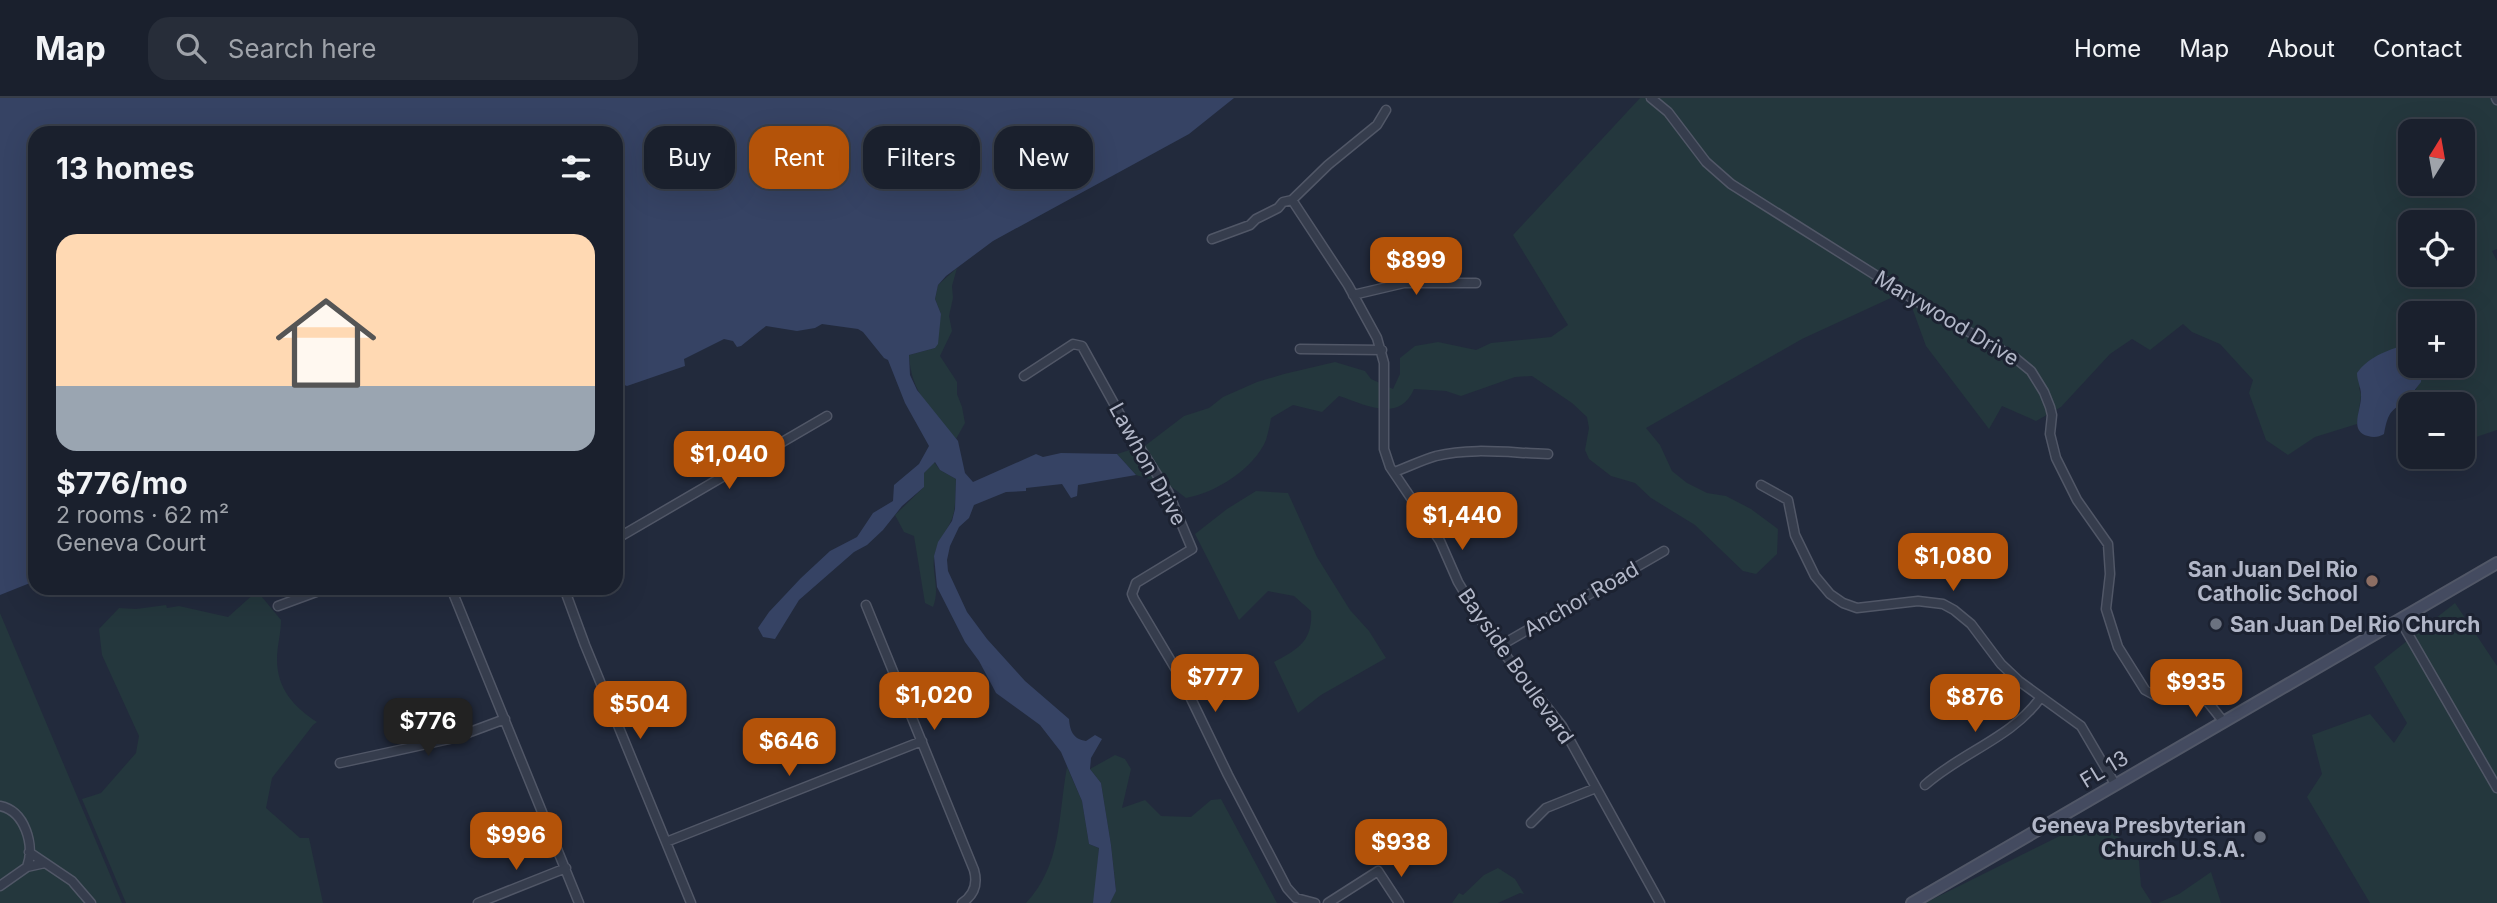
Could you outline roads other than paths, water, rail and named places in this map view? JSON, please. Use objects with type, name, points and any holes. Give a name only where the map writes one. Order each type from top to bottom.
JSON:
[{"type":"main road","name":"FL 13","points":[[1912,903],[2497,563]]},
{"type":"street","name":"Marywood Drive","points":[[1651,98],[1668,112],[1706,162],[1731,184],[1942,317],[2014,357],[2031,371],[2050,407],[2051,442],[2056,458],[2077,500],[2108,544],[2110,574],[2106,609],[2118,647],[2145,690],[2158,697],[2193,697],[2207,701],[2223,721]]},
{"type":"street","points":[[1212,239],[1250,225],[1283,202],[1292,200],[1336,158],[1377,125],[1386,110]]},
{"type":"street","name":"Bayside Boulevard","points":[[1292,200],[1353,295],[1382,350],[1385,374],[1382,411],[1386,458],[1440,541],[1466,597],[1498,647],[1562,726],[1660,903]]},
{"type":"street","points":[[1353,295],[1404,283],[1476,283]]},
{"type":"street","name":"Lawhon Drive","points":[[1024,376],[1073,344],[1082,346],[1167,492],[1192,549],[1136,583],[1132,594],[1181,678],[1287,888],[1296,898],[1315,903]]},
{"type":"street","points":[[1300,349],[1382,350]]},
{"type":"street","points":[[623,535],[827,416]]},
{"type":"street","points":[[1394,472],[1436,456],[1453,453],[1487,451],[1548,454]]},
{"type":"street","points":[[1761,485],[1788,500],[1795,535],[1815,576],[1830,594],[1857,608],[1918,601],[1943,604],[1954,610],[1971,624],[2001,664],[2081,726],[2115,784]]},
{"type":"street","name":"Anchor Road","points":[[1498,647],[1664,551]]},
{"type":"street","points":[[278,606],[308,595]]},
{"type":"street","points":[[454,595],[579,903]]},
{"type":"street","points":[[567,595],[691,903]]},
{"type":"street","points":[[866,605],[974,870],[974,891],[962,903]]},
{"type":"street","points":[[2400,620],[2497,788]]},
{"type":"street","points":[[1925,785],[1961,757],[2025,718],[2041,697]]},
{"type":"street","points":[[340,763],[454,738],[505,719]]},
{"type":"street","points":[[666,842],[922,741]]},
{"type":"street","points":[[1531,823],[1546,808],[1596,788]]},
{"type":"street","points":[[0,806],[13,811],[23,821],[30,852],[27,867]]},
{"type":"street","points":[[30,852],[72,881],[91,903]]},
{"type":"street","points":[[0,886],[27,867],[45,863]]},
{"type":"street","points":[[478,903],[566,868]]},
{"type":"street","points":[[1328,903],[1378,871],[1399,903]]},
{"type":"water","points":[[0,98],[1234,98],[1189,134],[1093,186],[1093,126],[994,126],[994,189],[1088,189],[993,241],[946,276],[938,285],[935,299],[941,314],[938,344],[935,348],[909,355],[910,375],[917,390],[958,441],[965,473],[973,482],[1036,454],[1043,457],[1061,453],[1117,454],[1136,475],[1078,485],[1077,496],[1071,498],[1062,484],[1006,492],[974,505],[969,518],[959,527],[947,560],[948,571],[967,612],[987,639],[1025,681],[1069,719],[1071,731],[1075,736],[1086,741],[1095,735],[1102,739],[1091,758],[1090,769],[1101,783],[1111,845],[1116,891],[1110,903],[1093,903],[1099,848],[1089,844],[1082,801],[1061,752],[1040,725],[996,693],[965,642],[937,587],[934,556],[938,542],[952,521],[956,479],[940,470],[935,462],[924,473],[924,487],[902,506],[883,530],[799,600],[775,639],[763,637],[758,628],[769,612],[830,551],[857,537],[873,513],[893,501],[894,485],[919,464],[929,446],[905,403],[888,360],[858,329],[822,324],[797,331],[766,326],[741,346],[737,347],[733,341],[724,339],[684,359],[685,366],[627,386],[623,385],[623,126],[28,126],[28,584],[0,595]]},
{"type":"water","points":[[2398,348],[2398,378],[2421,378],[2421,382],[2414,392],[2398,392],[2398,407],[2387,421],[2384,434],[2368,436],[2362,433],[2357,425],[2361,395],[2357,373],[2387,351]]},
{"type":"place","name":"San Juan Del Rio Catholic School","points":[[2372,581]]},
{"type":"place","name":"San Juan Del Rio Church","points":[[2216,624]]},
{"type":"place","name":"Geneva Presbyterian Church U.S.A.","points":[[2260,837]]}]
